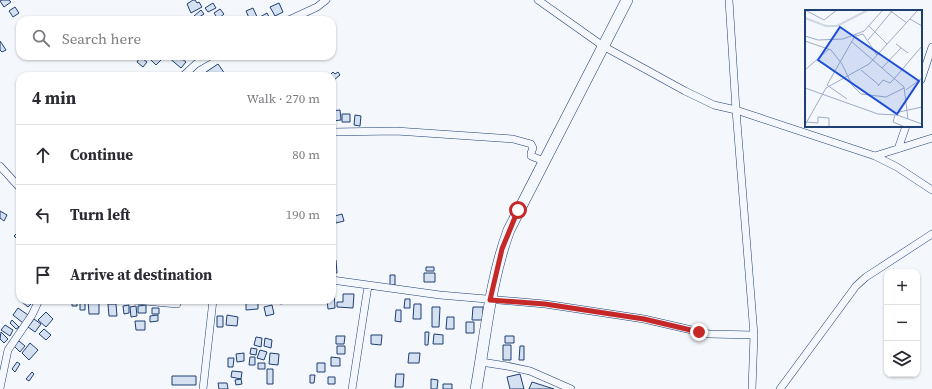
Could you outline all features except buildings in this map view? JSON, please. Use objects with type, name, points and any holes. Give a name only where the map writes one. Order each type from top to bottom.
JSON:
[{"type":"main road","points":[[476,389],[490,300],[502,249],[509,230],[627,0]]},
{"type":"street","points":[[298,16],[317,7],[326,0]]},
{"type":"street","points":[[538,0],[603,46],[707,102],[736,110],[875,156],[898,167],[932,190]]},
{"type":"street","points":[[730,0],[736,110],[754,335],[752,389]]},
{"type":"street","points":[[922,77],[932,48]]},
{"type":"street","points":[[187,72],[203,60]]},
{"type":"street","points":[[898,149],[906,127]]},
{"type":"street","points":[[336,132],[396,131],[513,139],[531,144],[533,148],[531,156],[544,161]]},
{"type":"street","points":[[875,156],[932,138]]},
{"type":"street","points":[[0,166],[16,184]]},
{"type":"street","points":[[780,389],[856,286],[866,277],[932,234]]},
{"type":"street","points":[[336,281],[440,296],[545,304],[644,319],[708,334],[754,335]]},
{"type":"street","points":[[352,389],[368,286]]},
{"type":"street","points":[[0,388],[8,350],[32,315],[37,304]]},
{"type":"street","points":[[203,389],[213,304]]},
{"type":"street","points":[[481,362],[530,370],[572,389]]},
{"type":"route","points":[[518,210],[502,249],[490,300],[545,304],[644,319],[699,332]]}]
